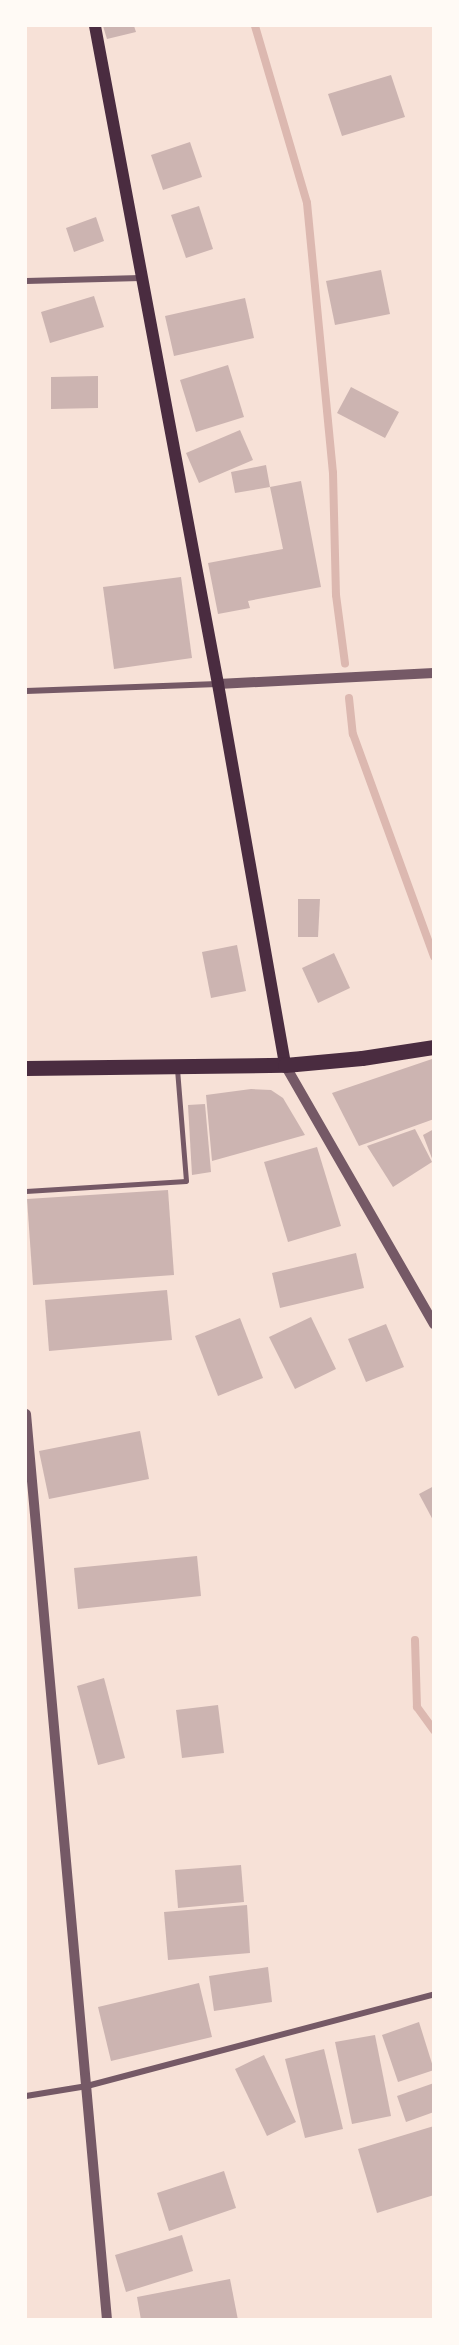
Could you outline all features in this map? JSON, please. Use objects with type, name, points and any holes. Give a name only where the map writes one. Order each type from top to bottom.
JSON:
[{"type":"main road","points":[[95,26],[218,684],[285,1065]]},
{"type":"main road","points":[[26,1068],[285,1065],[362,1058],[434,1047]]},
{"type":"street","points":[[26,281],[142,278]]},
{"type":"street","points":[[26,691],[434,673]]},
{"type":"street","points":[[285,1065],[434,1324]]},
{"type":"street","points":[[26,1414],[107,2319]]},
{"type":"street","points":[[26,2096],[87,2086],[434,1994]]},
{"type":"lane","points":[[26,1191],[186,1180],[177,1066]]},
{"type":"building","points":[[103,26],[134,26],[136,32],[107,39]]},
{"type":"building","points":[[391,75],[405,117],[342,136],[328,94]]},
{"type":"building","points":[[190,142],[202,177],[163,190],[151,155]]},
{"type":"building","points":[[199,206],[213,249],[186,258],[171,215]]},
{"type":"building","points":[[96,217],[104,241],[74,252],[66,228]]},
{"type":"building","points":[[381,270],[390,314],[335,325],[326,281]]},
{"type":"building","points":[[94,296],[104,327],[50,343],[41,312]]},
{"type":"building","points":[[245,298],[254,338],[174,356],[165,316]]},
{"type":"building","points":[[228,365],[244,417],[196,432],[180,380]]},
{"type":"building","points":[[98,376],[98,408],[51,409],[51,377]]},
{"type":"building","points":[[351,387],[399,412],[385,438],[337,413]]},
{"type":"building","points":[[240,430],[253,460],[199,483],[186,453]]},
{"type":"building","points":[[266,465],[270,487],[235,493],[231,472]]},
{"type":"building","points":[[301,481],[321,587],[248,601],[250,608],[218,614],[208,563],[283,549],[270,487]]},
{"type":"building","points":[[181,577],[192,658],[114,669],[103,587]]},
{"type":"building","points":[[298,899],[320,899],[318,937],[298,937]]},
{"type":"building","points":[[237,945],[246,991],[211,998],[202,952]]},
{"type":"building","points":[[334,953],[350,988],[318,1003],[302,968]]},
{"type":"building","points":[[432,1059],[434,1119],[359,1146],[332,1093]]},
{"type":"building","points":[[251,1089],[271,1090],[283,1098],[305,1135],[212,1161],[206,1095]]},
{"type":"building","points":[[205,1104],[211,1172],[192,1175],[188,1105]]},
{"type":"building","points":[[415,1129],[432,1162],[393,1187],[367,1146]]},
{"type":"building","points":[[434,1129],[434,1161],[433,1161],[423,1135]]},
{"type":"building","points":[[317,1147],[341,1226],[288,1242],[264,1162]]},
{"type":"building","points":[[168,1190],[174,1275],[33,1285],[27,1199]]},
{"type":"building","points":[[356,1253],[364,1288],[280,1308],[272,1273]]},
{"type":"building","points":[[167,1290],[172,1340],[49,1351],[45,1300]]},
{"type":"building","points":[[311,1317],[336,1369],[295,1389],[269,1337]]},
{"type":"building","points":[[240,1318],[263,1378],[218,1396],[195,1336]]},
{"type":"building","points":[[386,1324],[404,1367],[366,1382],[348,1339]]},
{"type":"building","points":[[140,1431],[149,1479],[49,1499],[39,1451]]},
{"type":"building","points":[[434,1486],[434,1522],[419,1494]]},
{"type":"building","points":[[197,1556],[201,1596],[78,1609],[74,1568]]},
{"type":"building","points":[[104,1678],[125,1758],[98,1765],[77,1686]]},
{"type":"building","points":[[218,1705],[224,1753],[182,1758],[176,1710]]},
{"type":"building","points":[[241,1865],[244,1902],[178,1908],[175,1870]]},
{"type":"building","points":[[247,1905],[250,1953],[168,1960],[164,1912]]},
{"type":"building","points":[[268,1967],[272,2002],[214,2011],[209,1976]]},
{"type":"building","points":[[199,1983],[212,2037],[111,2061],[98,2007]]},
{"type":"building","points":[[419,2022],[434,2070],[398,2082],[382,2035]]},
{"type":"building","points":[[375,2035],[391,2116],[352,2124],[335,2042]]},
{"type":"building","points":[[324,2049],[343,2129],[305,2138],[285,2059]]},
{"type":"building","points":[[264,2055],[296,2122],[267,2136],[235,2069]]},
{"type":"building","points":[[434,2083],[434,2112],[406,2122],[397,2096]]},
{"type":"building","points":[[434,2126],[434,2195],[377,2213],[358,2149]]},
{"type":"building","points":[[224,2171],[236,2208],[169,2231],[157,2193]]},
{"type":"building","points":[[182,2235],[193,2271],[126,2292],[115,2255]]},
{"type":"building","points":[[230,2279],[238,2320],[141,2320],[137,2297]]},
{"type":"waterway","points":[[255,26],[307,203],[333,473],[336,595],[345,663]]},
{"type":"waterway","points":[[349,698],[353,734],[434,957]]},
{"type":"waterway","points":[[415,1640],[417,1707],[434,1730]]}]
